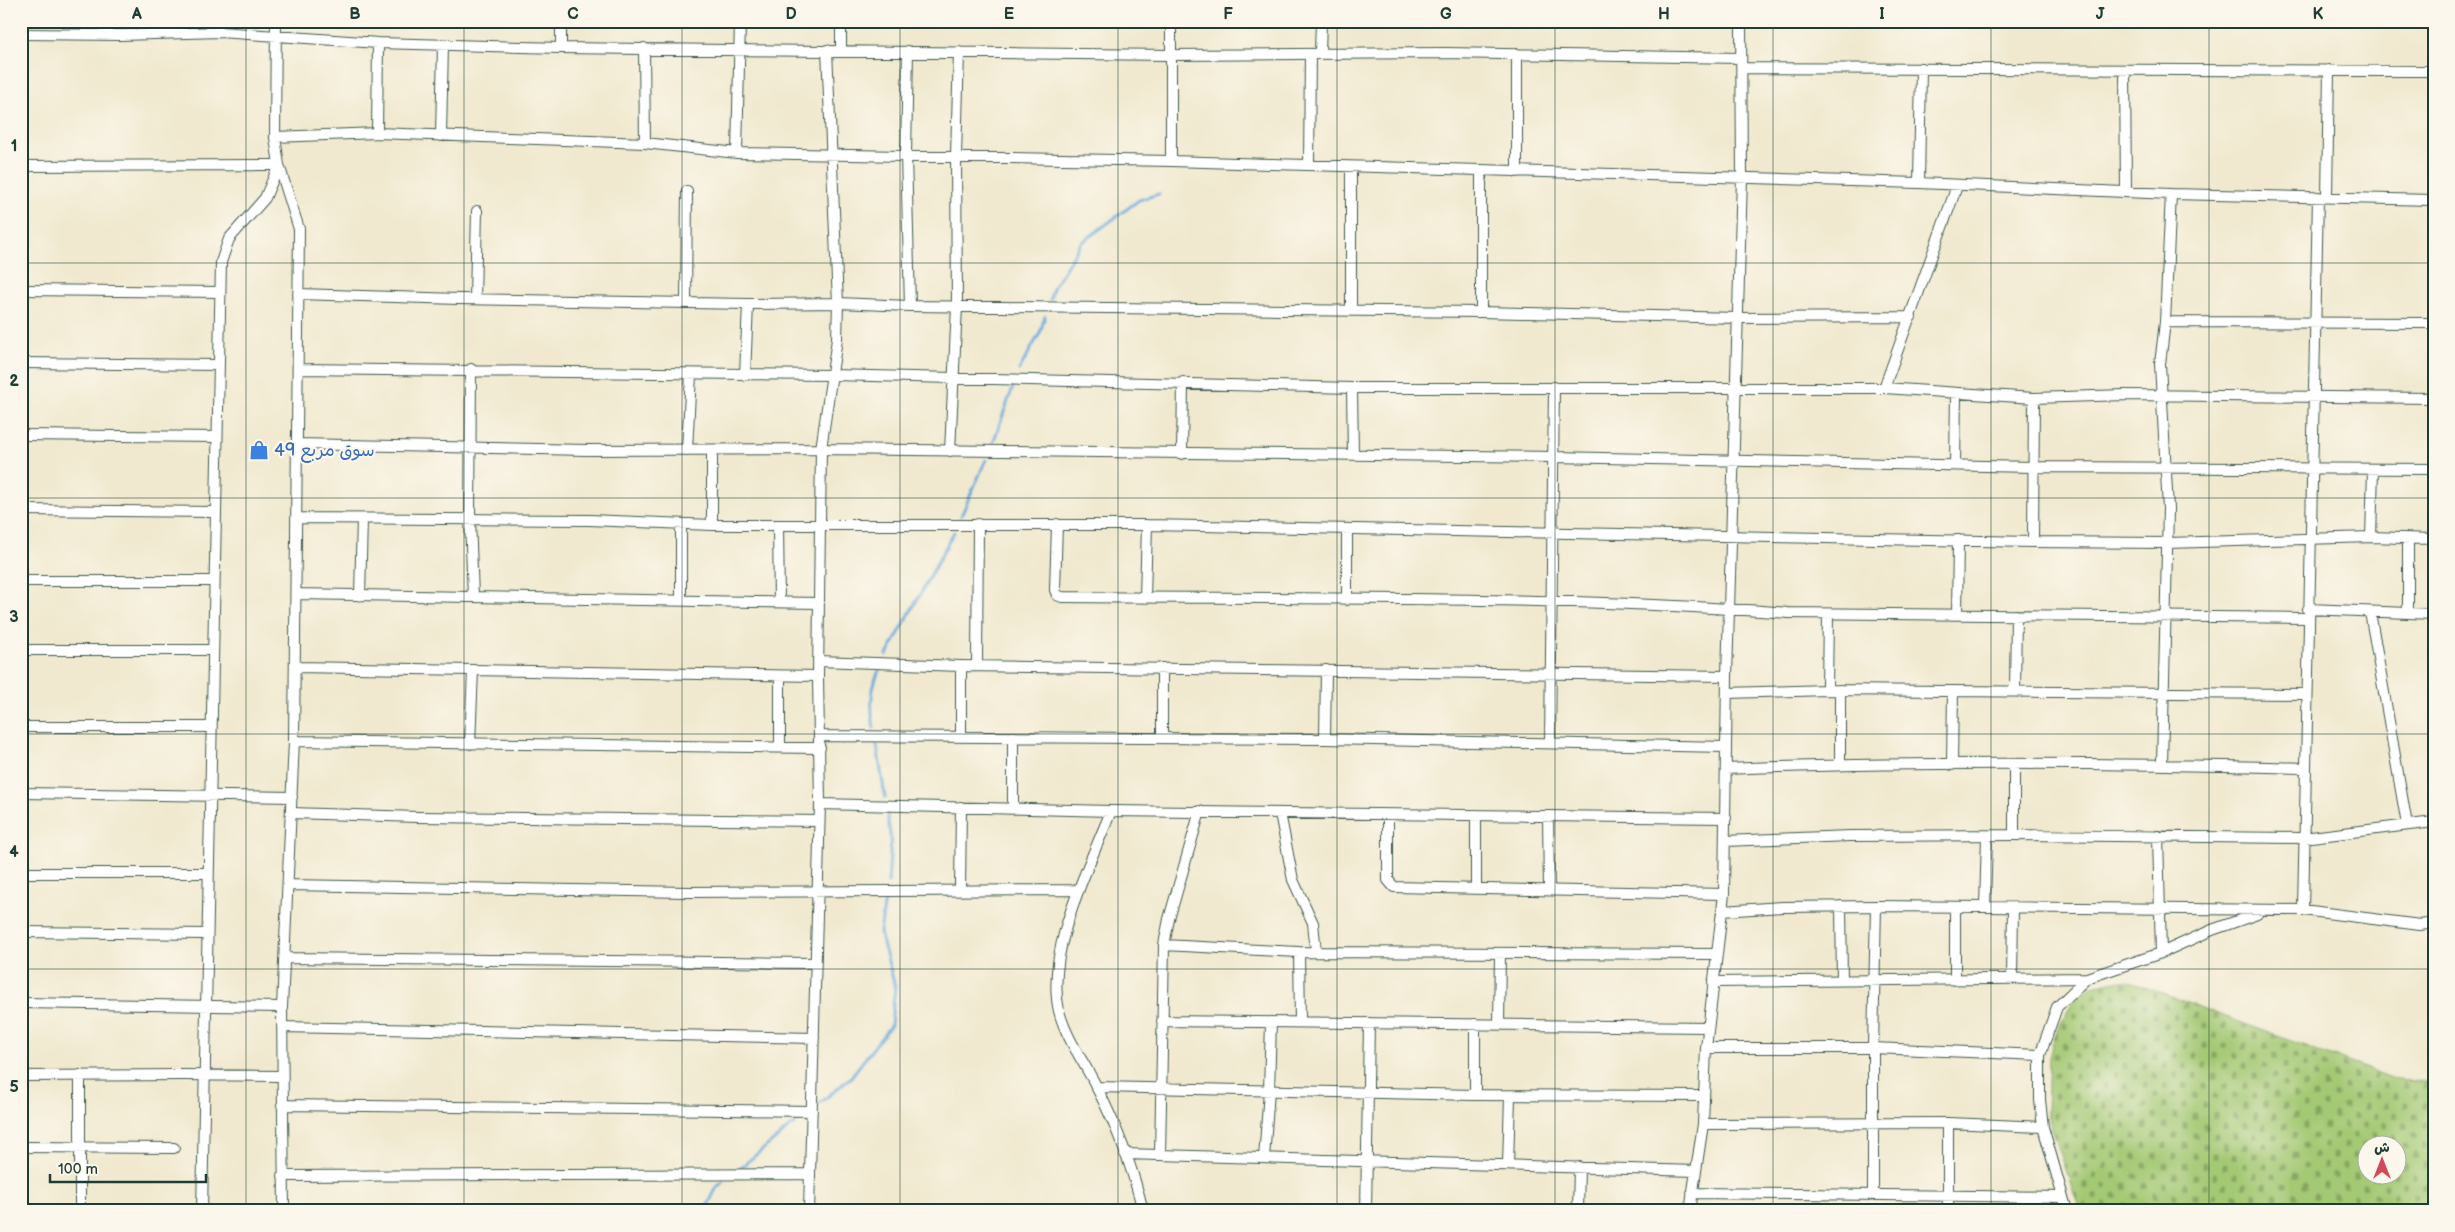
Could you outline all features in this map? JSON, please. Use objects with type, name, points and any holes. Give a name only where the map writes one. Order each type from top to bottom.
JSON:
[{"type":"street","points":[[199,32],[200,21]]},
{"type":"street","points":[[276,21],[275,137],[279,164],[299,229],[296,667],[282,1007],[284,1211]]},
{"type":"street","points":[[561,21],[561,48]]},
{"type":"street","points":[[738,153],[740,21]]},
{"type":"street","points":[[841,21],[841,50]]},
{"type":"street","points":[[1171,21],[1171,160]]},
{"type":"street","points":[[1309,165],[1315,53],[1321,21]]},
{"type":"street","points":[[1690,1211],[1703,1124],[1706,1048],[1724,894],[1726,693],[1742,178],[1741,21]]},
{"type":"street","points":[[21,34],[121,35],[199,32],[378,43],[561,48],[1171,55],[1315,53],[1517,54],[1921,68],[2434,71]]},
{"type":"street","points":[[377,133],[378,43]]},
{"type":"street","points":[[441,136],[443,45]]},
{"type":"street","points":[[644,48],[645,143]]},
{"type":"street","points":[[809,1211],[820,804],[818,661],[821,449],[837,339],[838,303],[827,50]]},
{"type":"street","points":[[908,51],[906,155],[910,306]]},
{"type":"street","points":[[950,451],[952,377],[957,306],[956,156],[959,52]]},
{"type":"street","points":[[1517,54],[1518,172]]},
{"type":"street","points":[[1919,183],[1921,68]]},
{"type":"street","points":[[2125,70],[2126,192]]},
{"type":"street","points":[[2304,910],[2305,768],[2315,322],[2329,70]]},
{"type":"street","points":[[275,137],[377,133],[645,143],[738,153],[1171,160],[1919,183],[2170,194],[2434,200]]},
{"type":"street","points":[[21,166],[279,164]]},
{"type":"street","points":[[202,1211],[221,262],[229,239],[265,198],[279,164]]},
{"type":"street","points":[[1351,167],[1351,311]]},
{"type":"street","points":[[1481,171],[1481,312]]},
{"type":"street","points":[[1884,388],[1957,186]]},
{"type":"street","points":[[686,303],[687,192]]},
{"type":"street","points":[[2162,764],[2167,543],[2166,469],[2160,364],[2165,322],[2170,194]]},
{"type":"street","points":[[475,299],[477,211]]},
{"type":"street","points":[[21,290],[220,292]]},
{"type":"street","points":[[298,294],[748,304],[838,303],[910,306],[1481,312],[1738,318],[1911,317]]},
{"type":"street","points":[[745,375],[748,304]]},
{"type":"street","points":[[2165,322],[2434,323]]},
{"type":"street","points":[[21,363],[219,365]]},
{"type":"street","points":[[298,369],[471,369],[745,375],[832,374],[1352,388],[1884,388],[2034,398],[2162,396],[2434,398]]},
{"type":"street","points":[[471,369],[470,519],[473,597]]},
{"type":"street","points":[[687,450],[691,374]]},
{"type":"street","points":[[1182,454],[1183,382]]},
{"type":"street","points":[[1550,743],[1554,387]]},
{"type":"street","points":[[1352,388],[1353,455]]},
{"type":"street","points":[[1955,466],[1956,393]]},
{"type":"street","points":[[2033,542],[2034,398]]},
{"type":"street","points":[[21,435],[217,437]]},
{"type":"street","points":[[297,444],[471,446],[587,450],[821,449],[1182,454],[1553,456],[2166,469],[2312,468],[2373,470],[2434,468]]},
{"type":"street","points":[[712,450],[712,524]]},
{"type":"street","points":[[2371,537],[2373,470]]},
{"type":"street","points":[[21,510],[216,512]]},
{"type":"street","points":[[297,518],[589,520],[681,524],[778,525],[1147,524],[2033,542],[2167,543],[2371,537],[2434,539]]},
{"type":"street","points":[[360,596],[362,519]]},
{"type":"street","points":[[681,524],[681,601]]},
{"type":"street","points":[[977,666],[978,524]]},
{"type":"street","points":[[1056,524],[1055,590],[1057,595],[1062,597],[1551,602],[1828,614],[2165,616],[2370,612],[2434,614]]},
{"type":"street","points":[[1145,598],[1147,524]]},
{"type":"street","points":[[778,525],[779,602]]},
{"type":"street","points":[[1346,600],[1347,529]]},
{"type":"street","points":[[2408,539],[2408,613]]},
{"type":"street","points":[[1957,615],[1958,540]]},
{"type":"street","points":[[21,580],[214,581]]},
{"type":"street","points":[[296,594],[819,603]]},
{"type":"street","points":[[2370,612],[2407,825]]},
{"type":"street","points":[[1827,690],[1828,614]]},
{"type":"street","points":[[2015,690],[2016,615]]},
{"type":"street","points":[[21,650],[213,650]]},
{"type":"street","points":[[818,661],[961,666],[1727,676]]},
{"type":"street","points":[[960,736],[961,666]]},
{"type":"street","points":[[296,667],[818,676]]},
{"type":"street","points":[[1162,668],[1162,737]]},
{"type":"street","points":[[470,744],[473,670]]},
{"type":"street","points":[[1326,670],[1326,739]]},
{"type":"street","points":[[780,676],[780,748]]},
{"type":"street","points":[[1726,693],[1827,690],[2015,690],[2307,694]]},
{"type":"street","points":[[1840,690],[1840,764]]},
{"type":"street","points":[[1952,765],[1953,691]]},
{"type":"street","points":[[21,727],[212,727]]},
{"type":"street","points":[[819,736],[1162,737],[1726,747]]},
{"type":"street","points":[[1013,737],[1013,809]]},
{"type":"street","points":[[294,741],[820,748]]},
{"type":"street","points":[[1726,769],[1840,764],[2162,764],[2305,768]]},
{"type":"street","points":[[2014,765],[2014,835]]},
{"type":"street","points":[[21,793],[292,797]]},
{"type":"street","points":[[820,804],[1388,816],[1476,815],[1726,818]]},
{"type":"street","points":[[960,891],[961,807]]},
{"type":"street","points":[[1111,811],[1079,890],[1062,945],[1056,986],[1059,1012],[1072,1043],[1097,1087],[1125,1154],[1143,1211]]},
{"type":"street","points":[[1160,1155],[1164,945],[1169,919],[1200,811]]},
{"type":"street","points":[[291,812],[417,816],[819,821]]},
{"type":"street","points":[[1280,813],[1293,880],[1313,923],[1316,952]]},
{"type":"street","points":[[1476,815],[1476,888]]},
{"type":"street","points":[[1388,816],[1390,884],[1394,887],[1724,894]]},
{"type":"street","points":[[1548,816],[1549,889]]},
{"type":"street","points":[[1725,841],[1850,836],[2014,835],[2304,838],[2434,822]]},
{"type":"street","points":[[1985,907],[1987,836]]},
{"type":"street","points":[[2158,836],[2161,953]]},
{"type":"street","points":[[21,873],[208,874]]},
{"type":"street","points":[[288,885],[818,892],[1079,890]]},
{"type":"street","points":[[1722,911],[1841,906],[2304,910],[2420,925],[2434,923]]},
{"type":"street","points":[[1841,906],[1842,981]]},
{"type":"street","points":[[1873,1194],[1873,1048],[1876,906]]},
{"type":"street","points":[[1955,907],[1955,980]]},
{"type":"street","points":[[2012,979],[2013,908]]},
{"type":"street","points":[[1713,982],[2087,978],[2161,953],[2212,930],[2263,911]]},
{"type":"street","points":[[21,932],[207,934]]},
{"type":"street","points":[[1164,945],[1299,952],[1716,954]]},
{"type":"street","points":[[1299,952],[1300,1022]]},
{"type":"street","points":[[1499,1024],[1500,954]]},
{"type":"street","points":[[284,958],[816,963]]},
{"type":"street","points":[[2067,1211],[2043,1127],[2040,1055],[2057,1007],[2087,978]]},
{"type":"street","points":[[21,1003],[282,1007]]},
{"type":"street","points":[[1162,1021],[1708,1027]]},
{"type":"street","points":[[1264,1158],[1269,1091],[1271,1022]]},
{"type":"street","points":[[1366,1211],[1369,1023]]},
{"type":"street","points":[[1475,1024],[1475,1095]]},
{"type":"street","points":[[282,1027],[814,1038]]},
{"type":"street","points":[[1706,1048],[1873,1048],[2040,1055]]},
{"type":"street","points":[[80,1075],[80,1211]]},
{"type":"street","points":[[21,1076],[282,1076]]},
{"type":"street","points":[[1097,1087],[1510,1096],[1704,1096]]},
{"type":"street","points":[[1508,1165],[1510,1096]]},
{"type":"street","points":[[282,1105],[812,1111]]},
{"type":"street","points":[[1703,1124],[1948,1123],[2043,1127]]},
{"type":"street","points":[[1948,1123],[1948,1211]]},
{"type":"street","points":[[21,1147],[174,1148]]},
{"type":"street","points":[[1125,1154],[1696,1171]]},
{"type":"street","points":[[1578,1211],[1579,1167]]},
{"type":"street","points":[[283,1176],[809,1174]]},
{"type":"street","points":[[1692,1193],[1948,1194],[2063,1197]]},
{"type":"green space","points":[[2115,981],[2134,983],[2397,1080],[2434,1082],[2434,1211],[2080,1211],[2047,1114],[2049,1058],[2054,1036],[2074,1000],[2092,986]]},
{"type":"waterway","points":[[1050,299],[1053,288],[1081,243],[1139,200],[1159,194]]},
{"type":"waterway","points":[[1019,370],[1040,333],[1045,316]]},
{"type":"waterway","points":[[993,443],[1013,387]]},
{"type":"waterway","points":[[961,516],[986,460]]},
{"type":"waterway","points":[[887,655],[954,532]]},
{"type":"waterway","points":[[874,728],[872,699],[879,671]]},
{"type":"waterway","points":[[877,745],[885,797]]},
{"type":"waterway","points":[[887,814],[891,841],[888,883]]},
{"type":"waterway","points":[[820,1103],[850,1078],[891,1025],[895,986],[880,933],[885,900]]},
{"type":"waterway","points":[[741,1167],[804,1116]]},
{"type":"waterway","points":[[705,1211],[717,1187],[723,1182]]},
{"type":"place","name":"سوق مربع 49","points":[[259,450]]}]
